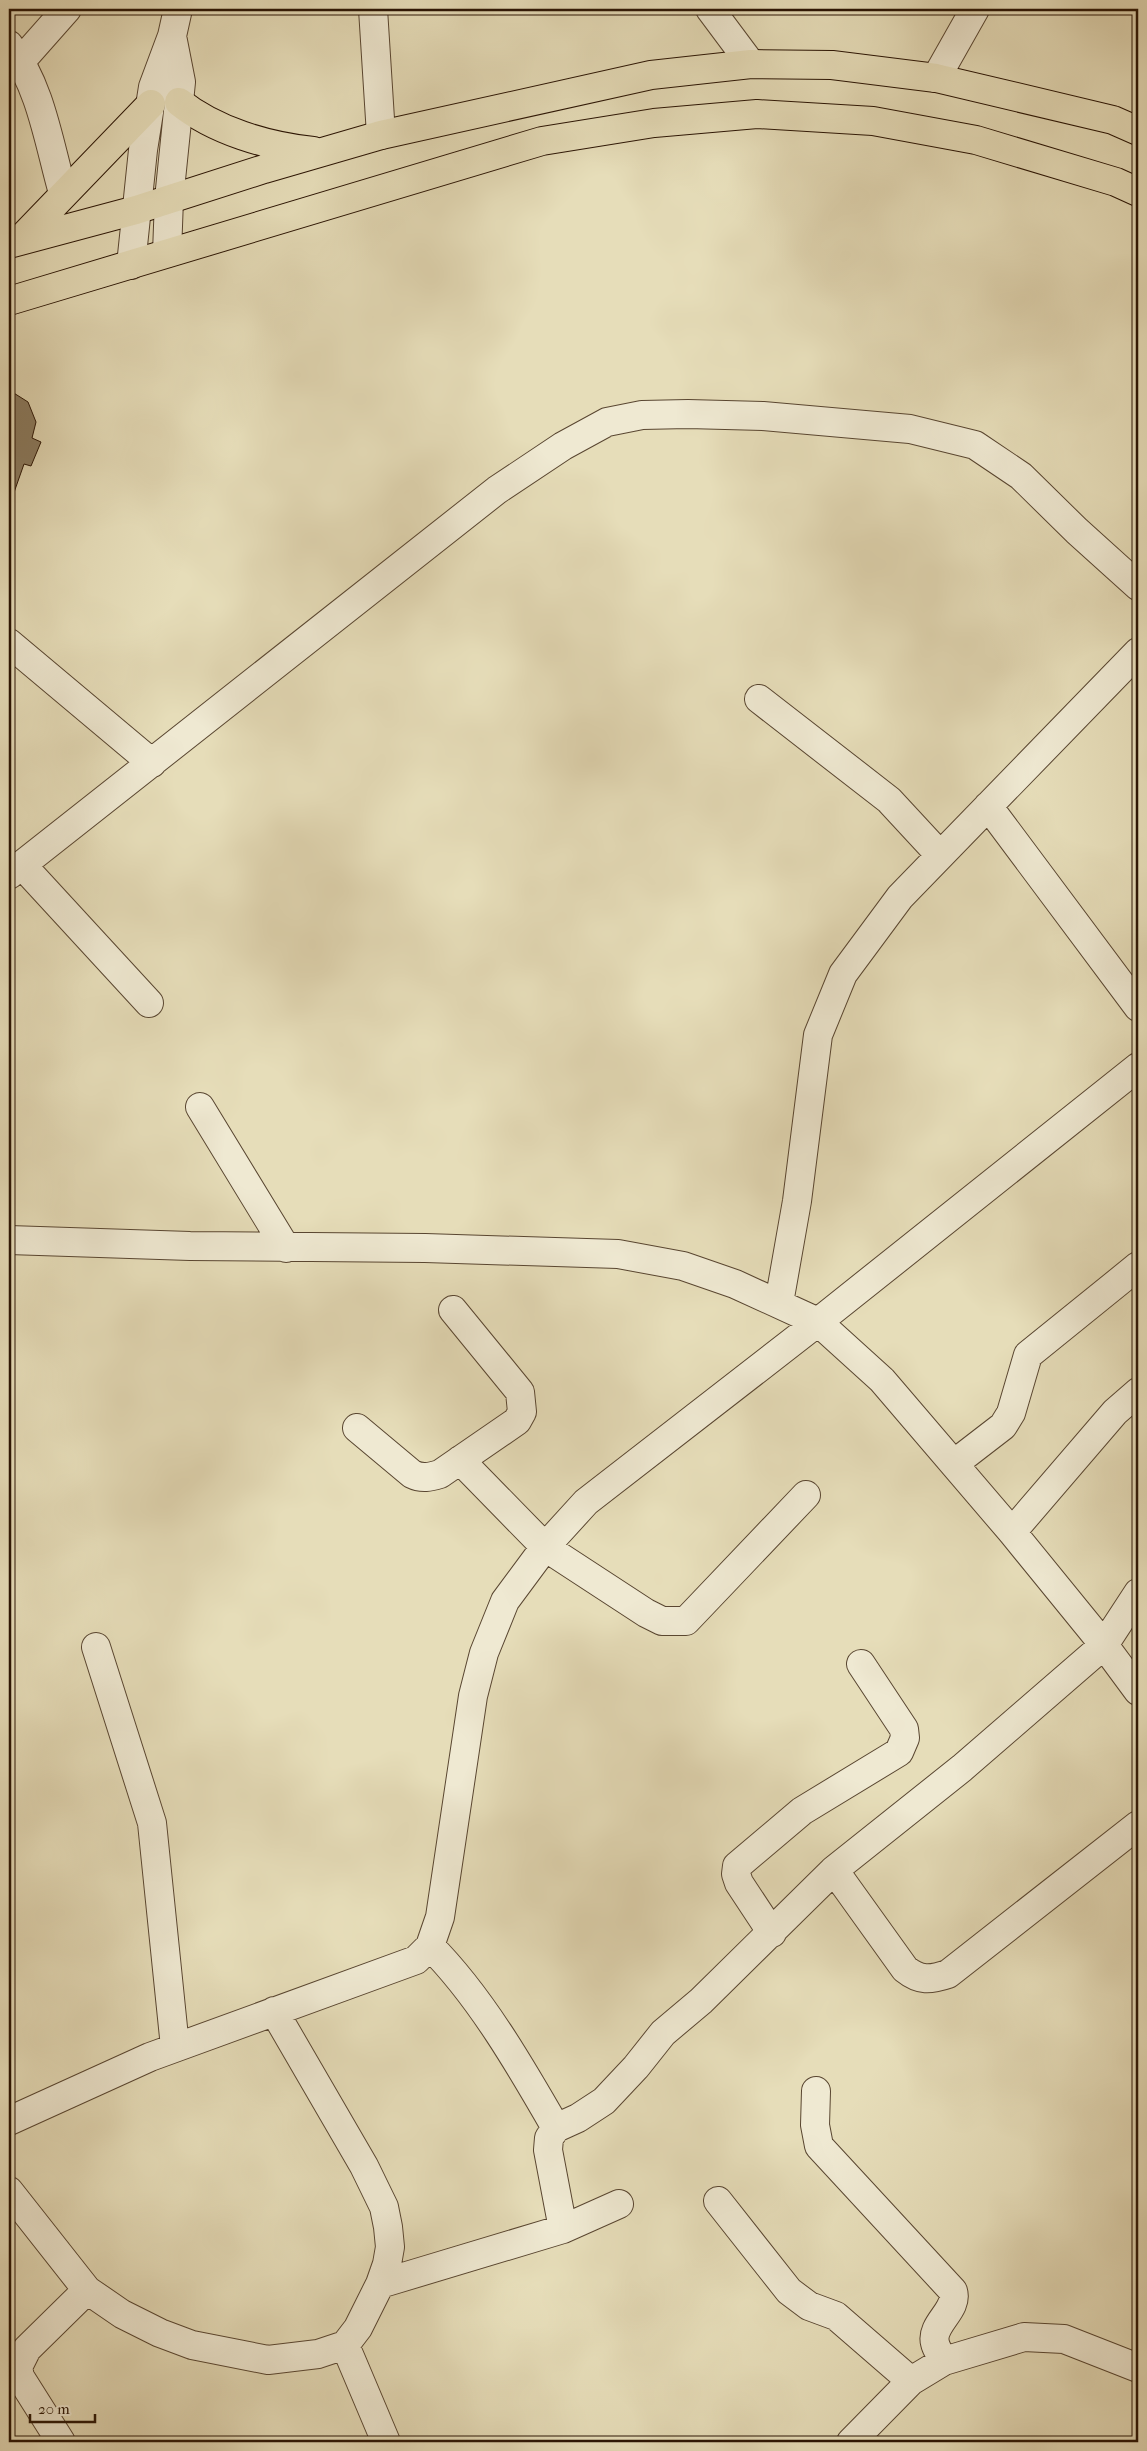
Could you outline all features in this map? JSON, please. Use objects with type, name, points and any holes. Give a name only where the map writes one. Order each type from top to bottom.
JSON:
[{"type":"main road","points":[[14,243],[136,210],[264,169],[381,136],[652,75],[751,64],[832,65],[936,78],[1113,120],[1138,131]]},
{"type":"main road","points":[[179,102],[192,113],[236,132],[281,147],[327,152]]},
{"type":"main road","points":[[14,243],[151,104]]},
{"type":"main road","points":[[9,301],[542,140],[654,123],[757,114],[873,121],[976,140],[1116,182],[1138,192]]},
{"type":"street","points":[[63,193],[34,92],[15,53],[67,9]]},
{"type":"street","points":[[131,265],[136,210],[153,87],[172,36],[178,9]]},
{"type":"street","points":[[372,9],[381,136]]},
{"type":"street","points":[[710,9],[751,64]]},
{"type":"street","points":[[936,78],[975,9]]},
{"type":"street","points":[[166,253],[169,199],[181,82],[172,36]]},
{"type":"street","points":[[149,1003],[15,870],[497,490],[563,446],[607,422],[642,415],[688,414],[846,422],[910,429],[975,445],[1021,476],[1077,531],[1138,586]]},
{"type":"street","points":[[9,643],[152,763]]},
{"type":"street","points":[[779,1303],[797,1201],[818,1035],[843,974],[900,897],[939,854],[1138,652]]},
{"type":"street","points":[[759,699],[889,800],[939,854]]},
{"type":"street","points":[[988,806],[1138,1007]]},
{"type":"street","points":[[9,2121],[105,2076],[175,2047],[416,1960],[430,1946],[440,1917],[473,1696],[484,1653],[505,1601],[545,1547],[586,1502],[818,1322],[1138,1067]]},
{"type":"street","points":[[200,1107],[286,1248]]},
{"type":"street","points":[[9,1240],[286,1248],[425,1248],[618,1254],[683,1266],[779,1303],[818,1322],[882,1380],[955,1463],[1012,1532],[1104,1645],[1138,1691]]},
{"type":"street","points":[[955,1463],[1003,1426],[1011,1413],[1028,1355],[1138,1266]]},
{"type":"street","points":[[357,1428],[412,1474],[419,1477],[440,1474],[517,1420],[522,1412],[520,1392],[453,1310]]},
{"type":"street","points":[[1012,1532],[1115,1412],[1138,1392]]},
{"type":"street","points":[[460,1460],[545,1547],[646,1613],[662,1621],[686,1621],[806,1495]]},
{"type":"street","points":[[563,2230],[548,2150],[550,2138],[556,2128],[578,2118],[604,2101],[636,2067],[663,2033],[701,2001],[834,1870],[962,1768],[1104,1645],[1138,1593]]},
{"type":"street","points":[[96,1647],[152,1823],[175,2047]]},
{"type":"street","points":[[772,1933],[738,1883],[737,1866],[802,1811],[899,1752],[903,1746],[905,1738],[904,1729],[861,1664]]},
{"type":"street","points":[[834,1870],[905,1969],[917,1978],[932,1979],[948,1974],[1138,1825]]},
{"type":"street","points":[[430,1946],[456,1973],[486,2015],[556,2128]]},
{"type":"street","points":[[9,2191],[87,2290],[122,2314],[160,2333],[192,2345],[268,2360],[318,2354],[345,2345],[358,2328],[380,2284],[387,2264],[390,2247],[384,2207],[364,2166],[274,2011]]},
{"type":"street","points":[[816,2091],[815,2125],[819,2146],[953,2291],[954,2299],[934,2333],[934,2343],[944,2361]]},
{"type":"street","points":[[718,2202],[789,2291],[808,2306],[836,2316],[911,2381]]},
{"type":"street","points":[[380,2284],[563,2230],[620,2204]]},
{"type":"street","points":[[61,2442],[20,2377],[18,2366],[26,2349],[87,2290]]},
{"type":"street","points":[[851,2442],[911,2381],[944,2361],[1024,2338],[1064,2339],[1138,2368]]},
{"type":"street","points":[[345,2345],[386,2442]]},
{"type":"building","points":[[9,390],[28,402],[36,422],[32,438],[41,442],[31,466],[24,464],[11,501],[9,500]]}]
